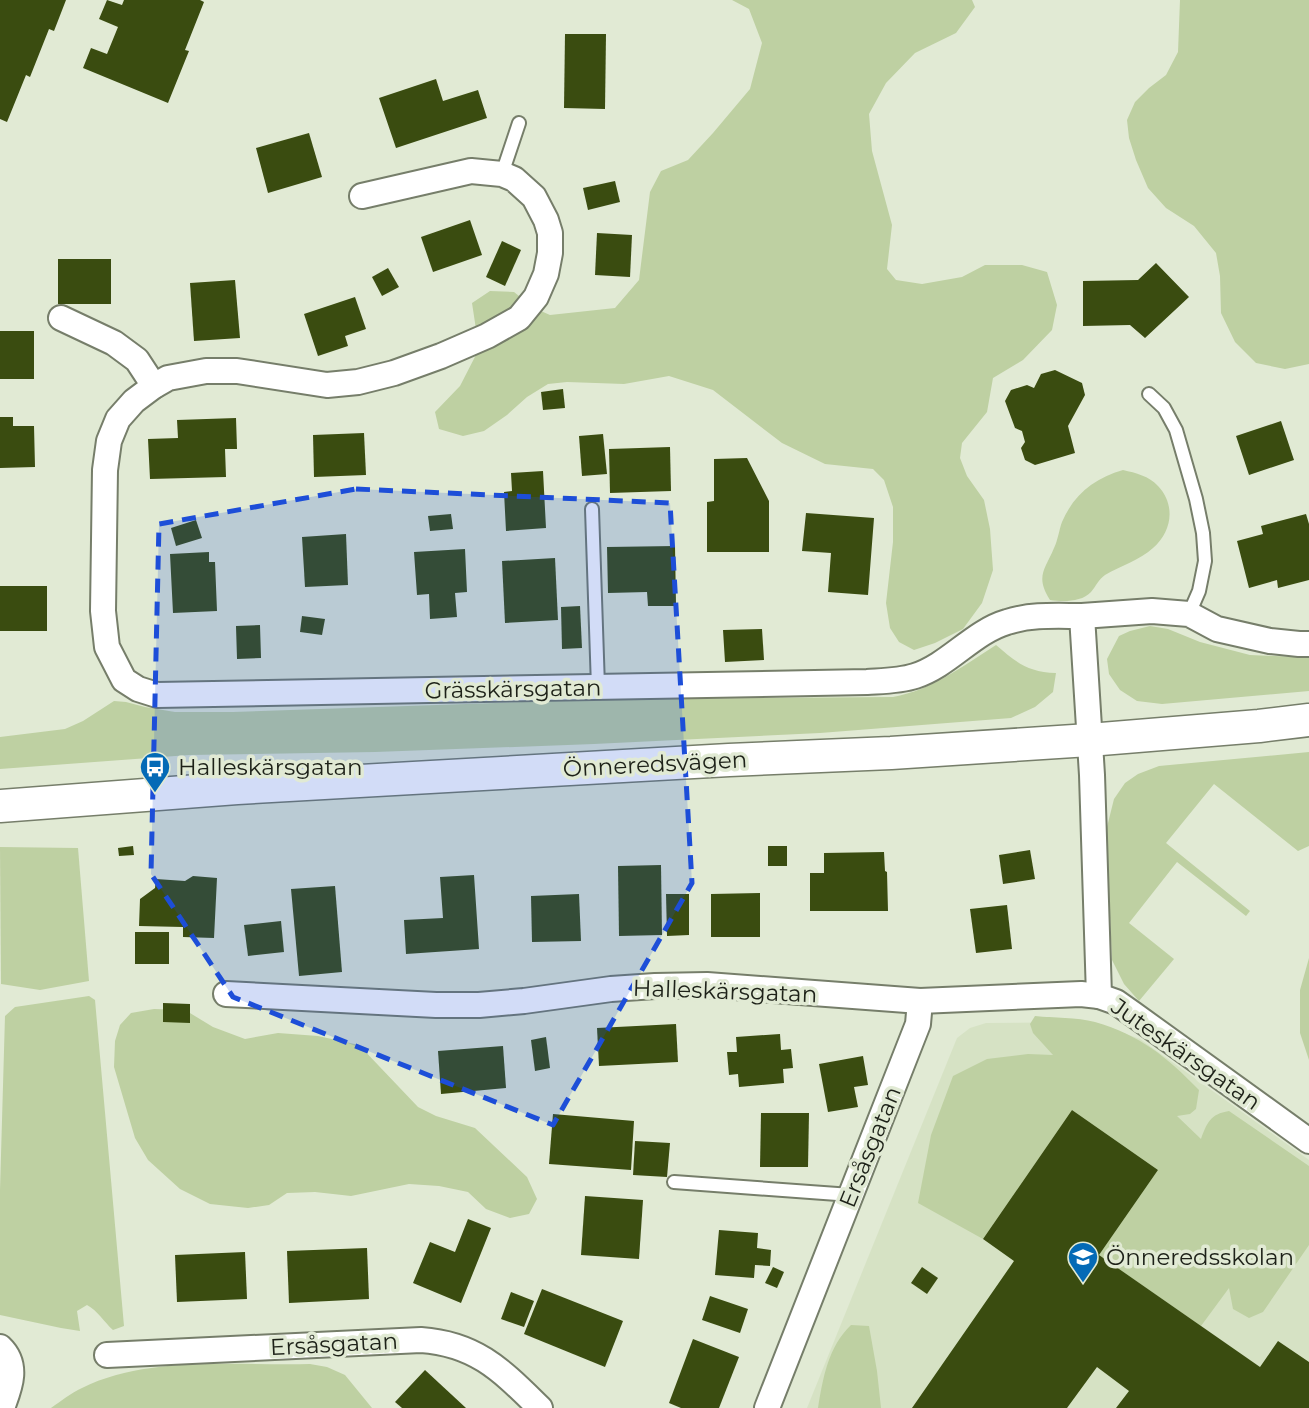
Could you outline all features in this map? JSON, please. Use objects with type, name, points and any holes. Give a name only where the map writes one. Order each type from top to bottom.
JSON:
[{"type":"street","points":[[362,196],[471,171],[502,174]]},
{"type":"street","name":"Grässkärsgatan","points":[[502,174],[514,179],[534,197],[550,233],[546,274],[536,297],[519,318],[488,336],[442,356],[358,382],[327,385],[237,371],[206,370],[168,378],[134,401],[118,419],[109,442],[105,470],[103,611],[107,647],[124,680],[138,689],[157,695],[867,682],[916,676],[1006,622],[1030,617],[1082,617],[1152,611],[1189,614]]},
{"type":"street","points":[[61,318],[114,343],[136,360],[154,386]]},
{"type":"street","points":[[1189,614],[1217,629],[1270,641],[1309,643]]},
{"type":"street","points":[[1082,617],[1089,740]]},
{"type":"street","name":"Önneredsvägen","points":[[0,806],[237,788],[1089,740],[1309,720]]},
{"type":"street","name":"Juteskärsgatan","points":[[1089,740],[1099,996],[1116,1002],[1154,1028],[1309,1141]]},
{"type":"street","name":"Halleskärsgatan","points":[[226,994],[436,1005],[479,1005],[611,989],[707,985],[920,1001],[1080,994],[1099,996]]},
{"type":"street","name":"Ersåsgatan","points":[[767,1408],[918,1024],[920,1001]]},
{"type":"street","name":"Ersåsgatan","points":[[107,1355],[439,1341],[478,1355],[498,1368],[540,1408]]},
{"type":"street","points":[[0,1348],[7,1354],[13,1371],[2,1408]]},
{"type":"lane","points":[[502,174],[519,123]]},
{"type":"lane","points":[[1149,394],[1164,408],[1176,430],[1203,533],[1205,561],[1199,591],[1189,614]]},
{"type":"lane","points":[[592,509],[598,687]]},
{"type":"lane","points":[[674,1182],[851,1195]]},
{"type":"highlighted area","points":[[356,489],[670,503],[692,883],[553,1125],[233,997],[151,874],[159,524]]},
{"type":"shaded area","points":[[732,0],[972,0],[975,7],[956,33],[915,53],[886,83],[869,114],[872,151],[892,225],[887,269],[896,280],[922,284],[962,277],[985,265],[1022,265],[1047,272],[1057,305],[1052,330],[1023,360],[993,378],[987,412],[962,443],[960,458],[967,476],[984,500],[990,529],[993,570],[982,603],[963,629],[914,650],[899,642],[890,628],[886,603],[893,542],[893,507],[884,480],[873,469],[825,464],[782,443],[713,390],[669,376],[624,384],[548,384],[484,431],[463,436],[439,429],[435,412],[460,386],[479,349],[472,303],[490,291],[514,292],[534,308],[550,315],[615,308],[639,280],[650,192],[661,171],[688,160],[750,89],[762,43],[749,9]]},
{"type":"shaded area","points":[[1180,0],[1309,0],[1309,364],[1285,369],[1256,363],[1235,342],[1221,313],[1216,253],[1194,226],[1166,208],[1148,188],[1136,160],[1127,120],[1135,102],[1166,75],[1178,52]]},
{"type":"shaded area","points":[[1123,470],[1151,480],[1164,493],[1169,518],[1164,534],[1148,552],[1103,577],[1083,598],[1050,600],[1043,585],[1043,573],[1067,512],[1086,489]]},
{"type":"shaded area","points":[[1150,626],[1168,629],[1200,642],[1250,655],[1309,656],[1309,691],[1162,704],[1137,701],[1120,690],[1109,674],[1107,659],[1119,636]]},
{"type":"shaded area","points":[[996,645],[1023,665],[1038,671],[1056,673],[1053,692],[1035,707],[1011,718],[820,733],[375,752],[189,755],[0,769],[0,737],[65,729],[114,701],[175,712],[233,712],[609,699],[893,697],[934,683]]},
{"type":"shaded area","points":[[1309,752],[1309,846],[1298,851],[1214,784],[1166,843],[1250,911],[1246,916],[1177,862],[1129,923],[1174,959],[1139,1001],[1124,984],[1112,960],[1106,831],[1114,799],[1125,783],[1138,774],[1159,766]]},
{"type":"shaded area","points":[[0,847],[78,848],[89,981],[40,990],[1,984]]},
{"type":"shaded area","points":[[1309,958],[1309,1060],[1300,1033],[1300,990]]},
{"type":"shaded area","points":[[89,996],[95,1000],[124,1326],[113,1330],[87,1305],[77,1311],[80,1331],[0,1315],[0,1190],[5,1016],[15,1007]]},
{"type":"shaded area","points":[[154,1009],[185,1010],[213,1027],[245,1039],[278,1033],[318,1036],[359,1045],[418,1107],[436,1116],[475,1128],[527,1177],[537,1199],[529,1214],[510,1218],[486,1209],[468,1192],[409,1184],[351,1196],[315,1192],[287,1193],[269,1205],[248,1208],[210,1204],[180,1189],[148,1160],[135,1138],[114,1067],[115,1041],[120,1025],[131,1013]]},
{"type":"shaded area","points":[[1035,1016],[1095,1022],[1126,1033],[1164,1057],[1199,1090],[1196,1109],[1190,1114],[1177,1116],[1201,1139],[1210,1120],[1217,1114],[1229,1111],[1309,1166],[1309,1245],[1263,1312],[1249,1318],[1233,1309],[1229,1288],[1201,1326],[1099,1255],[1158,1170],[1072,1110],[983,1239],[918,1203],[931,1135],[953,1076],[987,1059],[1028,1054],[1053,1055],[1033,1033],[1030,1024]]},
{"type":"shaded area","name":"Önneredsskolan","points":[[1093,1022],[1140,1039],[1309,1160],[1309,1408],[807,1408],[957,1038],[970,1028],[986,1023]]},
{"type":"shaded area","points":[[851,1325],[869,1326],[881,1408],[818,1408],[832,1353]]},
{"type":"shaded area","points":[[310,1364],[327,1367],[345,1375],[372,1408],[51,1408],[82,1388],[108,1378],[164,1366]]},
{"type":"building","points":[[0,0],[66,0],[54,31],[49,29],[30,77],[26,75],[7,122],[0,119]]},
{"type":"building","points":[[107,0],[122,5],[124,0],[204,2],[185,50],[189,51],[168,103],[83,68],[91,48],[107,54],[118,27],[99,19]]},
{"type":"building","points":[[565,34],[606,34],[605,109],[564,108]]},
{"type":"building","points":[[436,79],[443,101],[478,90],[487,118],[396,148],[379,98]]},
{"type":"building","points":[[309,133],[322,177],[268,193],[256,148]]},
{"type":"building","points":[[615,181],[620,202],[588,210],[583,188]]},
{"type":"building","points":[[470,220],[482,255],[433,272],[421,237]]},
{"type":"building","points":[[597,233],[632,235],[630,277],[595,275]]},
{"type":"building","points":[[502,241],[521,250],[505,286],[486,277]]},
{"type":"building","points":[[58,259],[111,259],[111,304],[58,304]]},
{"type":"building","points":[[1156,263],[1189,297],[1145,338],[1130,325],[1083,326],[1083,281],[1138,280]]},
{"type":"building","points":[[388,268],[399,287],[382,296],[372,277]]},
{"type":"building","points":[[235,280],[240,338],[194,341],[190,283]]},
{"type":"building","points":[[355,297],[366,329],[345,336],[348,346],[318,356],[304,314]]},
{"type":"building","points":[[0,331],[34,331],[34,379],[0,379]]},
{"type":"building","points":[[1055,370],[1082,383],[1085,395],[1068,426],[1075,453],[1035,465],[1025,460],[1021,448],[1025,442],[1022,431],[1015,428],[1005,401],[1011,390],[1027,385],[1034,388],[1041,374]]},
{"type":"building","points":[[563,389],[565,408],[543,410],[541,392]]},
{"type":"building","points":[[0,417],[13,417],[13,426],[34,426],[35,467],[0,468]]},
{"type":"building","points":[[236,418],[237,449],[225,449],[226,477],[150,479],[148,439],[178,438],[177,420]]},
{"type":"building","points":[[1281,421],[1294,460],[1249,475],[1236,436]]},
{"type":"building","points":[[364,433],[366,475],[314,477],[313,435]]},
{"type":"building","points":[[603,434],[607,474],[582,476],[579,436]]},
{"type":"building","points":[[670,447],[671,491],[610,493],[609,449]]},
{"type":"building","points":[[747,458],[769,501],[769,552],[707,552],[707,502],[714,501],[714,459]]},
{"type":"building","points":[[543,471],[546,528],[506,531],[504,492],[512,491],[511,473]]},
{"type":"building","points":[[806,513],[874,518],[868,595],[828,592],[831,553],[802,551]]},
{"type":"building","points":[[451,514],[453,529],[430,531],[428,516]]},
{"type":"building","points":[[1306,514],[1309,524],[1309,580],[1278,588],[1277,580],[1249,588],[1237,541],[1263,534],[1261,526]]},
{"type":"building","points":[[196,520],[202,538],[176,546],[171,528]]},
{"type":"building","points":[[346,534],[348,585],[305,587],[302,537]]},
{"type":"building","points":[[675,546],[676,606],[648,606],[647,592],[608,593],[607,547]]},
{"type":"building","points":[[465,549],[467,592],[455,593],[457,617],[430,619],[429,594],[417,595],[414,552]]},
{"type":"building","points":[[209,552],[209,562],[215,562],[217,611],[173,613],[170,554]]},
{"type":"building","points":[[555,558],[558,620],[505,623],[502,561]]},
{"type":"building","points":[[0,586],[47,586],[47,631],[0,631]]},
{"type":"building","points":[[580,606],[582,648],[562,649],[561,607]]},
{"type":"building","points":[[302,616],[325,619],[322,635],[300,632]]},
{"type":"building","points":[[260,625],[261,658],[237,659],[236,626]]},
{"type":"building","points":[[762,629],[764,660],[725,662],[723,630]]},
{"type":"building","points":[[133,846],[134,855],[119,856],[118,848]]},
{"type":"building","points":[[768,846],[787,846],[787,866],[768,866]]},
{"type":"building","points":[[1030,850],[1035,879],[1003,884],[999,855]]},
{"type":"building","points":[[884,852],[888,911],[810,911],[810,873],[824,873],[824,853]]},
{"type":"building","points":[[661,865],[662,935],[619,936],[618,866]]},
{"type":"building","points":[[474,875],[479,949],[406,954],[404,920],[443,918],[440,877]]},
{"type":"building","points":[[193,876],[217,878],[214,938],[183,937],[183,927],[139,926],[140,899],[155,888],[156,879],[185,881]]},
{"type":"building","points":[[335,886],[342,972],[299,976],[291,889]]},
{"type":"building","points":[[760,893],[760,937],[711,937],[711,894]]},
{"type":"building","points":[[579,894],[581,941],[532,942],[531,896]]},
{"type":"building","points":[[666,894],[689,894],[689,935],[667,936]]},
{"type":"building","points":[[1007,905],[1012,949],[976,953],[970,909]]},
{"type":"building","points":[[281,921],[284,952],[248,956],[244,925]]},
{"type":"building","points":[[135,932],[169,932],[169,964],[135,964]]},
{"type":"building","points":[[163,1003],[190,1004],[190,1023],[163,1022]]},
{"type":"building","points":[[676,1024],[678,1062],[599,1066],[597,1028]]},
{"type":"building","points":[[780,1034],[781,1050],[791,1049],[793,1068],[783,1069],[784,1083],[739,1087],[738,1074],[729,1075],[727,1052],[737,1052],[736,1037]]},
{"type":"building","points":[[546,1037],[550,1068],[535,1071],[531,1040]]},
{"type":"building","points":[[503,1046],[506,1088],[441,1094],[438,1051]]},
{"type":"building","points":[[863,1056],[868,1085],[854,1087],[858,1107],[828,1112],[819,1064]]},
{"type":"building","points":[[1072,1110],[1158,1170],[1099,1255],[1260,1367],[1278,1341],[1309,1362],[1309,1408],[1116,1408],[1129,1391],[1097,1367],[1067,1408],[912,1408],[1014,1261],[983,1239]]},
{"type":"building","points":[[761,1113],[809,1113],[808,1167],[760,1167]]},
{"type":"building","points":[[553,1114],[634,1121],[631,1170],[549,1164]]},
{"type":"building","points":[[635,1141],[670,1143],[667,1177],[633,1175]]},
{"type":"building","points":[[585,1196],[643,1200],[639,1259],[581,1255]]},
{"type":"building","points":[[468,1219],[491,1228],[461,1303],[413,1283],[430,1242],[455,1252]]},
{"type":"building","points":[[719,1230],[758,1233],[757,1248],[771,1250],[770,1266],[755,1265],[754,1278],[715,1275]]},
{"type":"building","points":[[367,1248],[369,1299],[289,1303],[287,1251]]},
{"type":"building","points":[[245,1252],[247,1299],[177,1302],[175,1255]]},
{"type":"building","points":[[773,1267],[784,1272],[777,1288],[765,1283]]},
{"type":"building","points":[[922,1267],[938,1278],[927,1294],[911,1283]]},
{"type":"building","points":[[542,1289],[623,1321],[605,1367],[524,1334]]},
{"type":"building","points":[[511,1292],[534,1301],[524,1327],[501,1319]]},
{"type":"building","points":[[710,1296],[748,1309],[740,1333],[702,1320]]},
{"type":"building","points":[[693,1339],[739,1357],[719,1408],[681,1408],[669,1403]]},
{"type":"building","points":[[425,1370],[466,1408],[402,1408],[395,1402]]},
{"type":"place","name":"Halleskärsgatan","points":[[155,794]]},
{"type":"place","name":"Önneredsskolan","points":[[1083,1284]]}]
